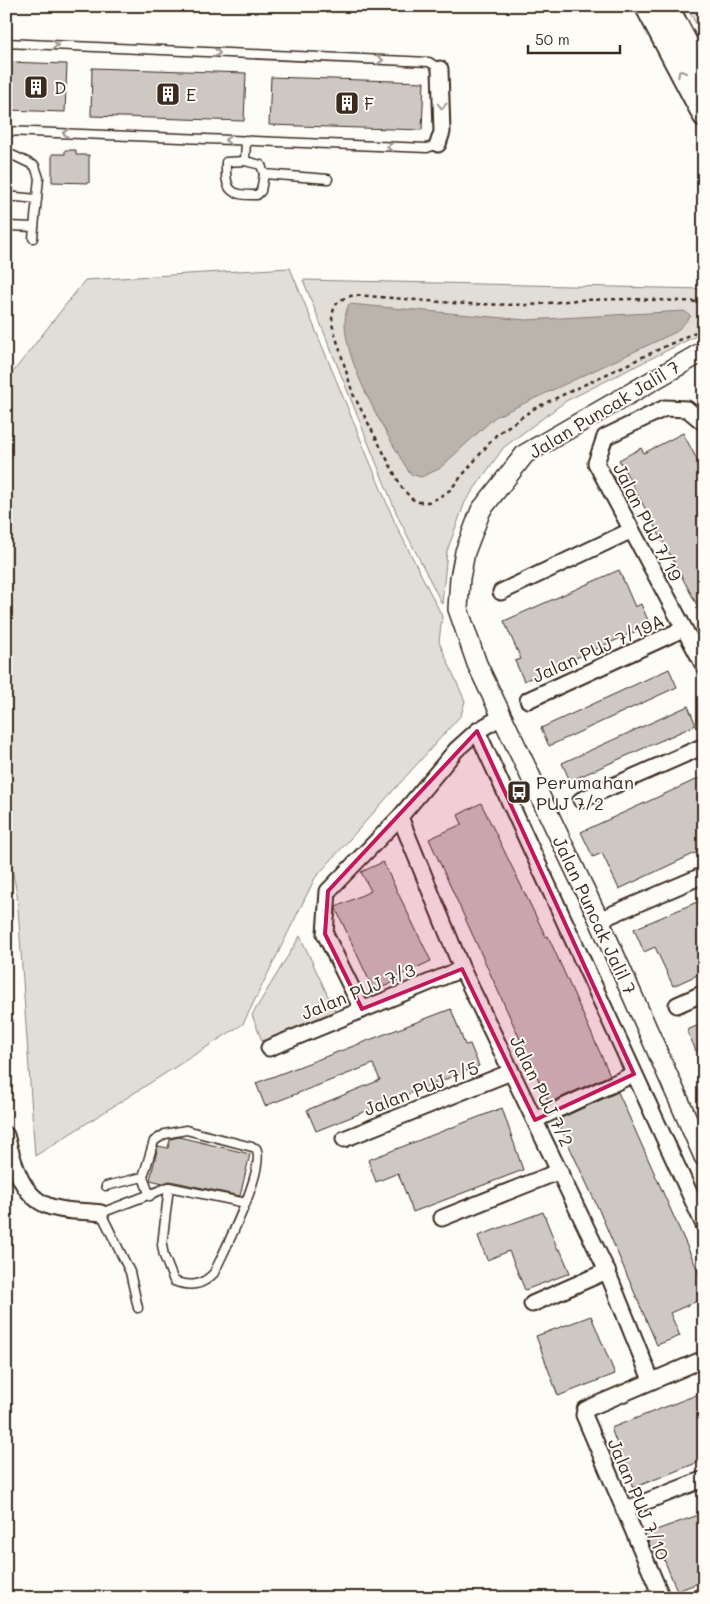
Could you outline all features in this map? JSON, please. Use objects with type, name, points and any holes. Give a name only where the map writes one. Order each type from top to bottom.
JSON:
[{"type":"main road","points":[[646,6],[704,116]]},
{"type":"main road","points":[[667,6],[704,76]]},
{"type":"street","points":[[438,144],[442,132],[440,68]]},
{"type":"street","name":"Jalan Puncak Jalil 7","points":[[704,351],[525,454],[481,510],[465,552],[460,578],[458,609],[477,664],[599,920],[704,1157]]},
{"type":"street","name":"Jalan PUJ 7/19","points":[[704,423],[688,409],[665,408],[605,437],[596,463],[704,666]]},
{"type":"street","points":[[501,592],[630,530]]},
{"type":"street","name":"Jalan PUJ 7/19A","points":[[528,700],[683,629]]},
{"type":"street","points":[[362,1010],[325,934],[328,891],[400,817],[456,750],[477,731],[501,717]]},
{"type":"street","points":[[477,731],[704,1225]]},
{"type":"street","points":[[581,800],[704,746]]},
{"type":"street","name":"Jalan PUJ 7/2","points":[[400,817],[462,969],[607,1271],[651,1380]]},
{"type":"street","points":[[599,920],[704,874]]},
{"type":"street","name":"Jalan PUJ 7/3","points":[[269,1048],[462,969]]},
{"type":"street","points":[[678,1005],[704,993]]},
{"type":"street","name":"Jalan PUJ 7/5","points":[[344,1138],[511,1072]]},
{"type":"street","points":[[535,1120],[634,1074]]},
{"type":"street","points":[[6,1134],[14,1161],[26,1190],[38,1202],[55,1208],[101,1212]]},
{"type":"street","points":[[442,1218],[560,1171]]},
{"type":"street","points":[[532,1304],[607,1271]]},
{"type":"street","points":[[651,1380],[704,1359]]},
{"type":"street","name":"Jalan PUJ 7/10","points":[[651,1380],[585,1410],[584,1415],[662,1598]]},
{"type":"street","points":[[624,1510],[704,1479]]},
{"type":"street","points":[[698,1598],[704,1596]]},
{"type":"lane","points":[[6,43],[429,62],[440,68]]},
{"type":"lane","points":[[6,131],[426,148],[438,144]]},
{"type":"lane","points":[[245,161],[246,140]]},
{"type":"lane","points":[[6,152],[35,166],[39,178],[33,238]]},
{"type":"lane","points":[[245,161],[261,165],[264,174],[261,191],[257,195],[240,196],[232,192],[227,185],[226,162],[245,161]]},
{"type":"lane","points":[[264,174],[328,180]]},
{"type":"lane","points":[[6,196],[37,199]]},
{"type":"lane","points":[[8,226],[34,227]]},
{"type":"lane","points":[[150,1196],[143,1177],[154,1141],[175,1131],[186,1130],[256,1148],[259,1153],[246,1203],[214,1273],[206,1282],[182,1284],[174,1281],[164,1256],[162,1245],[169,1188]]},
{"type":"lane","points":[[106,1186],[143,1177]]},
{"type":"lane","points":[[138,1308],[130,1272],[101,1212],[169,1188],[246,1203]]},
{"type":"path","points":[[704,302],[632,299],[576,300],[531,305],[466,304],[355,296],[341,298],[334,304],[332,324],[353,394],[402,488],[412,499],[418,502],[428,502],[450,490],[497,434],[535,408],[704,328]]},
{"type":"highlighted area","points":[[477,731],[634,1074],[535,1120],[462,969],[362,1009],[325,934],[328,891]]},
{"type":"shaded area","points":[[686,6],[704,6],[704,38]]},
{"type":"shaded area","points":[[290,268],[395,523],[442,616],[439,642],[465,701],[461,715],[315,878],[243,1024],[35,1156],[17,894],[6,839],[6,381],[85,280]]},
{"type":"shaded area","points":[[303,280],[704,289],[704,332],[566,401],[504,447],[465,502],[447,551],[442,604],[398,517]]},
{"type":"shaded area","points":[[349,304],[526,320],[684,311],[691,316],[676,332],[495,417],[439,469],[421,477],[410,474],[364,390],[347,342],[345,321]]},
{"type":"shaded area","points":[[300,936],[335,1011],[262,1041],[252,1015]]},
{"type":"building","name":"D","points":[[6,62],[67,64],[65,112],[6,110]]},
{"type":"building","name":"E","points":[[92,68],[246,73],[244,121],[91,116]]},
{"type":"building","name":"F","points":[[271,77],[424,82],[422,130],[269,125]]},
{"type":"building","points":[[65,150],[76,150],[76,155],[89,155],[89,183],[52,182],[52,154],[65,154]]},
{"type":"building","points":[[683,433],[704,473],[704,618],[619,460],[641,448],[644,453]]},
{"type":"building","points":[[619,570],[635,607],[641,604],[650,625],[524,681],[515,661],[521,659],[504,621]]},
{"type":"building","points":[[669,669],[677,687],[549,746],[541,728]]},
{"type":"building","points":[[688,706],[696,725],[570,781],[562,763]]},
{"type":"building","points":[[704,776],[704,849],[619,889],[602,853],[593,857],[581,832]]},
{"type":"building","points":[[481,803],[546,937],[548,936],[610,1075],[549,1103],[429,839],[462,824],[458,815]]},
{"type":"building","points":[[383,862],[431,961],[397,977],[399,980],[374,991],[336,907],[371,891],[361,872]]},
{"type":"building","points":[[704,899],[704,972],[673,986],[655,947],[644,952],[634,929]]},
{"type":"building","points":[[451,1009],[465,1045],[470,1044],[479,1066],[316,1131],[307,1110],[380,1080],[373,1064],[265,1106],[256,1083]]},
{"type":"building","points":[[704,1023],[704,1047],[696,1051],[687,1030]]},
{"type":"building","points":[[618,1092],[704,1284],[704,1298],[670,1313],[680,1336],[657,1345],[599,1210],[557,1120]]},
{"type":"building","points":[[502,1108],[523,1170],[413,1212],[398,1173],[376,1182],[368,1160]]},
{"type":"building","points":[[179,1137],[250,1154],[240,1196],[170,1181],[163,1183],[150,1180],[158,1146],[168,1148],[170,1139]]},
{"type":"building","points":[[543,1212],[558,1250],[560,1249],[570,1273],[525,1290],[509,1251],[487,1260],[478,1236]]},
{"type":"building","points":[[591,1316],[615,1374],[558,1396],[536,1336]]},
{"type":"building","points":[[704,1392],[704,1460],[633,1488],[611,1428]]},
{"type":"building","points":[[704,1513],[704,1581],[677,1591],[661,1552],[654,1555],[645,1534]]},
{"type":"place","name":"D","points":[[36,87]]},
{"type":"place","name":"E","points":[[168,94]]},
{"type":"place","name":"F","points":[[347,103]]},
{"type":"place","name":"Perumahan PUJ 7/2","points":[[519,792]]}]
